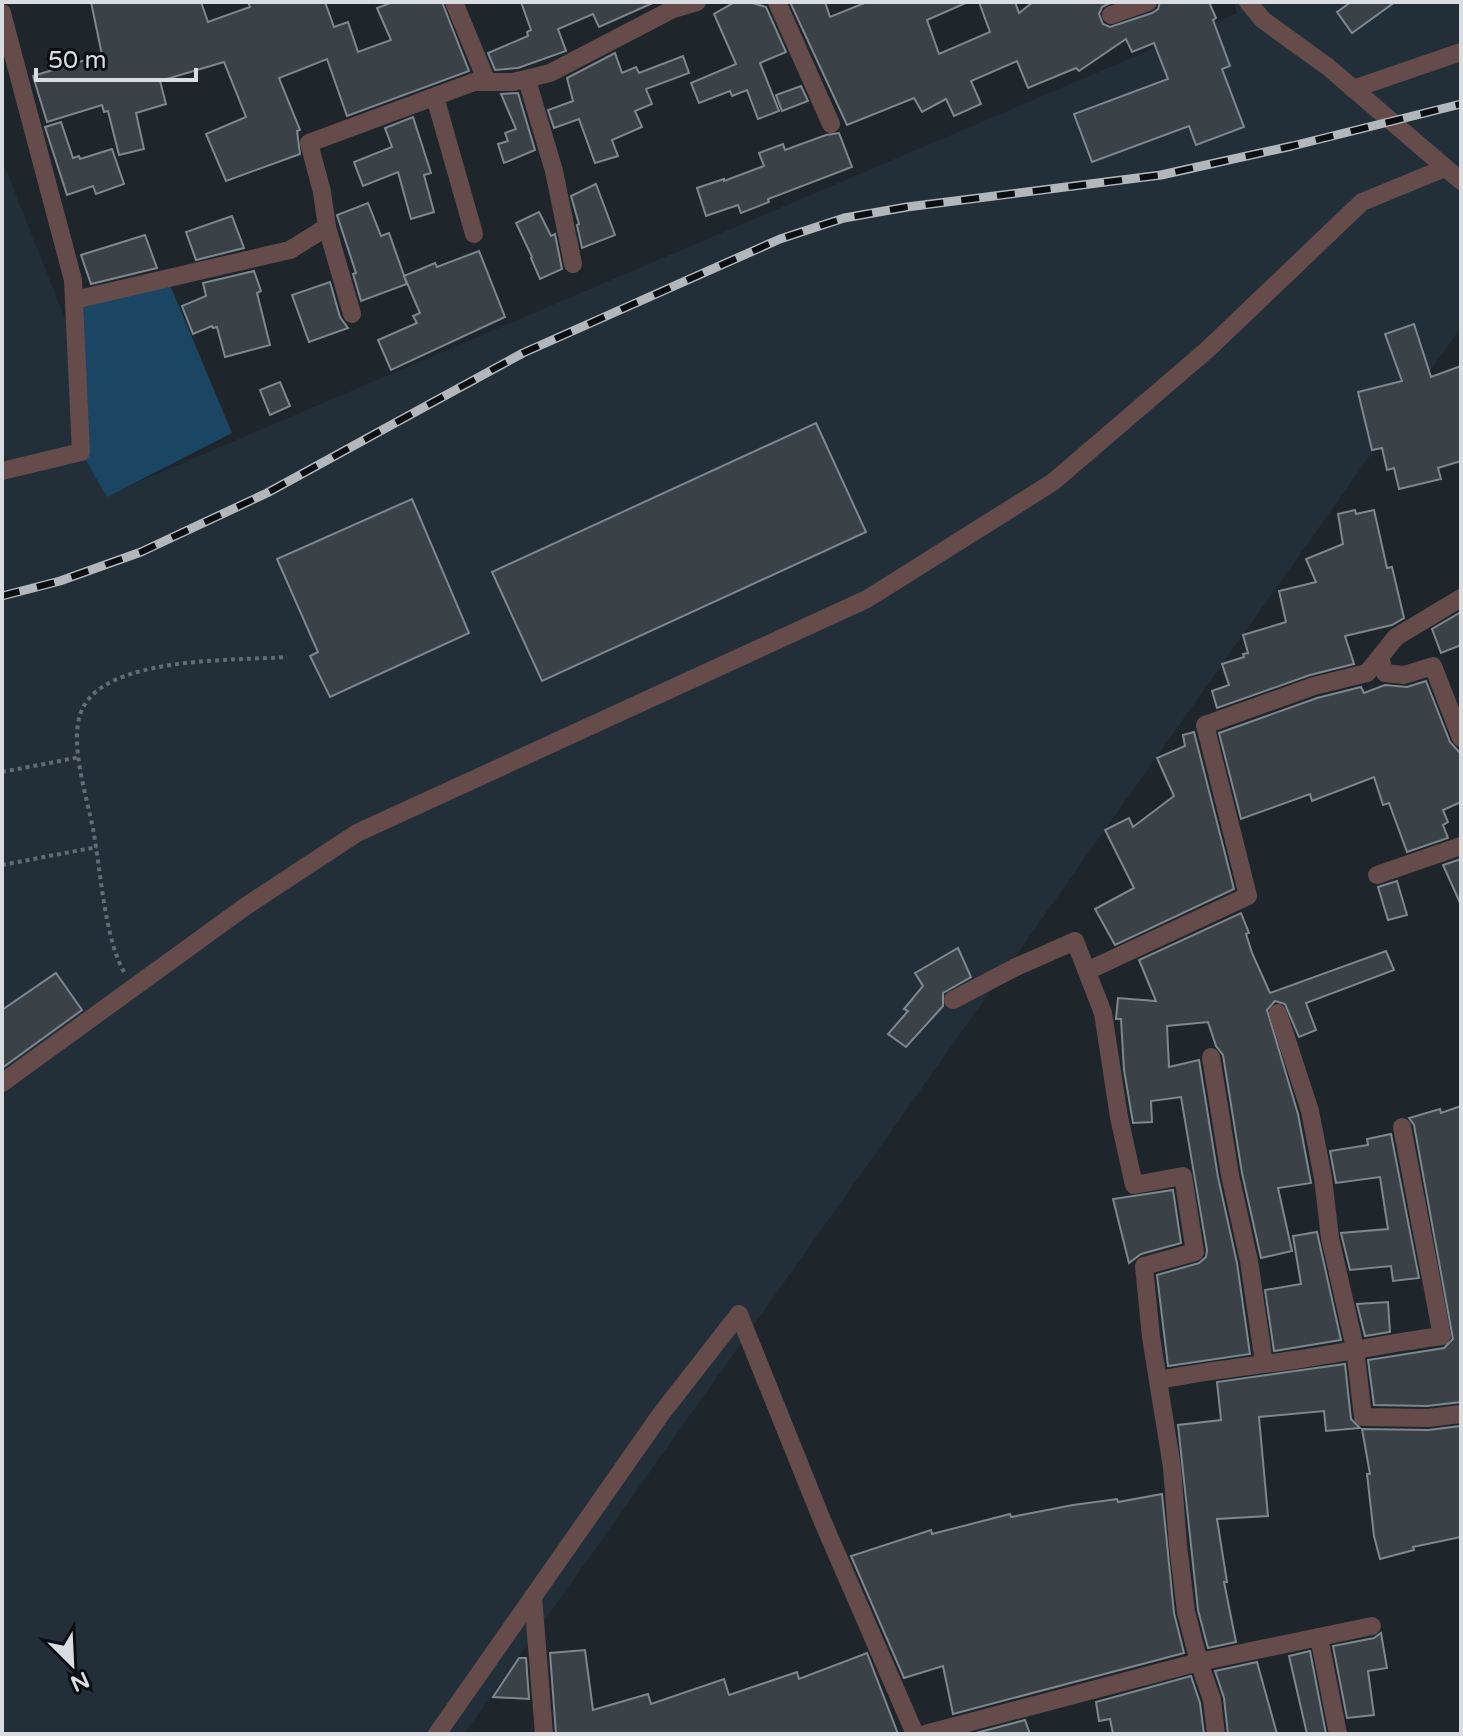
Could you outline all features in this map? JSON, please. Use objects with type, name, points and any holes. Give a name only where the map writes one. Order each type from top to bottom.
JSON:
[{"type":"street","points":[[454,2],[487,82]]},
{"type":"street","points":[[352,314],[327,227],[322,192],[309,143],[474,82],[527,80],[550,73],[673,9],[697,2]]},
{"type":"street","points":[[777,2],[831,124]]},
{"type":"street","points":[[1111,15],[1148,2]]},
{"type":"street","points":[[1248,2],[1263,20],[1353,89],[1461,181]]},
{"type":"street","points":[[2,13],[73,280],[81,452],[2,471]]},
{"type":"street","points":[[1353,89],[1461,52]]},
{"type":"street","points":[[527,80],[554,171],[573,264]]},
{"type":"street","points":[[435,97],[474,234]]},
{"type":"street","points":[[2,1083],[246,906],[357,833],[881,591],[1053,482],[1207,350],[1362,202],[1445,168]]},
{"type":"street","points":[[74,300],[290,250],[327,227]]},
{"type":"street","points":[[1087,971],[1248,896],[1205,725],[1314,686],[1367,673],[1396,637],[1461,598]]},
{"type":"street","points":[[1380,658],[1385,673],[1404,675],[1433,666],[1461,738]]},
{"type":"street","points":[[1377,875],[1461,846]]},
{"type":"street","points":[[953,1000],[1075,941],[1103,1013],[1119,1117],[1134,1185],[1183,1176],[1195,1252],[1144,1266],[1151,1337],[1172,1467],[1186,1612],[1212,1700],[1216,1734]]},
{"type":"street","points":[[1278,1013],[1310,1111],[1323,1178],[1330,1238],[1355,1348],[1363,1417],[1428,1418],[1461,1414]]},
{"type":"street","points":[[1211,1057],[1230,1175],[1249,1261],[1264,1363]]},
{"type":"street","points":[[1160,1380],[1442,1336],[1402,1127]]},
{"type":"street","points":[[437,1734],[661,1414],[739,1314],[822,1520],[915,1734]]},
{"type":"street","points":[[533,1596],[544,1734]]},
{"type":"street","points":[[925,1734],[1199,1662],[1372,1626]]},
{"type":"street","points":[[1319,1637],[1338,1734]]},
{"type":"path","points":[[132,988],[118,962],[80,757],[80,715],[92,694],[122,675],[168,665],[287,657]]},
{"type":"path","points":[[2,772],[80,757]]},
{"type":"path","points":[[2,865],[97,847]]},
{"type":"shaded area","points":[[1234,2],[1461,2],[1461,327],[464,1734],[2,1734],[2,160],[131,485],[1237,13]]},
{"type":"shaded area","points":[[168,280],[232,433],[107,497],[81,452],[74,300]]},
{"type":"building","points":[[91,2],[201,2],[208,22],[250,7],[248,2],[325,2],[334,27],[348,22],[358,52],[391,40],[377,8],[393,2],[442,2],[469,71],[347,116],[327,59],[279,78],[300,130],[297,131],[300,154],[226,181],[206,134],[246,117],[224,62],[160,81],[166,104],[136,113],[144,149],[119,155],[108,111],[104,112],[102,105],[47,122],[33,76],[102,55]]},
{"type":"building","points":[[521,2],[655,2],[599,27],[593,14],[558,29],[566,51],[518,68],[495,70],[488,53],[528,36],[527,32],[531,30]]},
{"type":"building","points":[[735,2],[766,7],[786,52],[760,63],[779,111],[758,119],[747,90],[732,96],[730,91],[699,103],[691,83],[736,64],[714,14]]},
{"type":"building","points":[[790,2],[825,2],[830,17],[867,2],[968,2],[927,20],[939,54],[990,32],[979,2],[1015,2],[1019,13],[1033,2],[1112,2],[1102,7],[1099,14],[1103,24],[1110,27],[1152,13],[1158,9],[1160,2],[1209,2],[1230,66],[1222,69],[1244,127],[1196,145],[1189,126],[1092,162],[1074,114],[1168,79],[1154,43],[1132,52],[1126,39],[1079,71],[1076,68],[1028,88],[1017,61],[971,81],[981,104],[954,116],[946,99],[922,112],[914,98],[847,125]]},
{"type":"building","points":[[1351,2],[1395,2],[1352,33],[1337,12]]},
{"type":"building","points":[[615,53],[622,73],[636,67],[639,73],[683,56],[689,73],[646,89],[652,104],[635,111],[642,127],[612,140],[618,156],[595,163],[579,119],[554,128],[548,110],[573,101],[567,78]]},
{"type":"building","points":[[801,86],[808,101],[782,111],[776,95]]},
{"type":"building","points":[[518,93],[535,150],[504,163],[498,144],[508,141],[505,133],[516,129],[501,94]]},
{"type":"building","points":[[413,117],[431,173],[424,175],[434,212],[411,219],[398,172],[363,186],[354,162],[392,147],[385,128]]},
{"type":"building","points":[[61,122],[73,158],[79,156],[80,159],[112,149],[124,184],[96,194],[93,186],[67,195],[45,127]]},
{"type":"building","points":[[839,133],[852,167],[768,199],[769,202],[741,213],[738,205],[706,216],[697,188],[764,166],[759,153],[783,144],[785,150]]},
{"type":"building","points":[[596,184],[615,235],[582,248],[571,196]]},
{"type":"building","points":[[368,203],[381,236],[389,233],[407,284],[361,301],[353,274],[356,273],[337,215]]},
{"type":"building","points":[[539,212],[551,236],[555,234],[562,269],[540,279],[516,223]]},
{"type":"building","points":[[232,216],[244,248],[196,260],[186,232]]},
{"type":"building","points":[[145,235],[157,268],[91,284],[81,255]]},
{"type":"building","points":[[479,251],[505,317],[391,370],[378,340],[417,323],[413,316],[420,313],[404,276],[435,263],[437,267]]},
{"type":"building","points":[[254,271],[261,291],[257,293],[270,345],[225,357],[217,327],[193,334],[182,306],[206,296],[203,283]]},
{"type":"building","points":[[330,282],[340,317],[348,328],[309,342],[292,295]]},
{"type":"building","points":[[1414,324],[1431,377],[1461,366],[1461,461],[1438,468],[1441,479],[1399,489],[1394,468],[1387,470],[1382,448],[1372,450],[1358,392],[1402,381],[1385,334]]},
{"type":"building","points":[[280,382],[290,406],[270,415],[260,390]]},
{"type":"building","points":[[816,423],[866,532],[542,681],[492,572]]},
{"type":"building","points":[[412,499],[469,633],[330,697],[310,656],[318,652],[277,559]]},
{"type":"building","points":[[1355,510],[1356,514],[1374,510],[1387,568],[1392,567],[1404,618],[1392,625],[1345,636],[1354,664],[1310,675],[1217,708],[1212,691],[1229,685],[1222,664],[1248,653],[1243,635],[1286,622],[1279,591],[1316,582],[1306,559],[1343,544],[1338,514]]},
{"type":"building","points":[[1461,612],[1461,645],[1441,653],[1432,629]]},
{"type":"building","points":[[1426,681],[1450,742],[1461,754],[1461,802],[1443,810],[1448,822],[1443,825],[1448,838],[1407,852],[1389,803],[1383,805],[1374,777],[1312,801],[1310,794],[1241,819],[1219,733],[1317,698],[1361,687],[1364,693],[1385,685],[1407,687]]},
{"type":"building","points":[[1194,732],[1234,889],[1115,945],[1095,909],[1134,888],[1105,830],[1129,818],[1133,827],[1174,796],[1157,758],[1185,746],[1183,735]]},
{"type":"building","points":[[1461,859],[1461,905],[1443,865]]},
{"type":"building","points":[[1397,881],[1407,915],[1388,920],[1378,887]]},
{"type":"building","points":[[1241,913],[1249,933],[1246,934],[1252,953],[1270,993],[1386,951],[1394,970],[1306,1003],[1316,1030],[1299,1037],[1285,1004],[1275,1001],[1267,1010],[1298,1114],[1311,1183],[1278,1188],[1292,1251],[1261,1258],[1242,1173],[1223,1055],[1216,1046],[1208,1022],[1167,1026],[1169,1067],[1199,1060],[1218,1177],[1237,1263],[1250,1354],[1168,1366],[1157,1275],[1199,1263],[1206,1257],[1207,1250],[1181,1097],[1151,1101],[1152,1122],[1133,1123],[1124,1070],[1121,1019],[1116,1019],[1118,998],[1156,1001],[1139,960]]},
{"type":"building","points":[[958,948],[971,977],[943,993],[943,1006],[906,1047],[888,1034],[908,1011],[904,1009],[923,986],[915,973]]},
{"type":"building","points":[[56,973],[82,1010],[2,1068],[2,1010]]},
{"type":"building","points":[[1461,1106],[1461,1402],[1427,1406],[1374,1405],[1368,1360],[1444,1348],[1453,1339],[1414,1125],[1409,1118]]},
{"type":"building","points":[[1391,1134],[1419,1278],[1393,1281],[1391,1266],[1350,1270],[1341,1233],[1388,1229],[1380,1177],[1336,1183],[1330,1151],[1368,1145],[1367,1139]]},
{"type":"building","points":[[1173,1190],[1181,1243],[1141,1254],[1129,1263],[1113,1199]]},
{"type":"building","points":[[1317,1232],[1341,1340],[1274,1351],[1265,1290],[1301,1284],[1293,1236]]},
{"type":"building","points":[[1388,1302],[1390,1332],[1365,1336],[1357,1304]]},
{"type":"building","points":[[1345,1364],[1351,1419],[1360,1428],[1326,1431],[1324,1411],[1259,1417],[1268,1516],[1217,1519],[1227,1582],[1224,1582],[1236,1642],[1208,1648],[1198,1610],[1178,1425],[1221,1420],[1217,1382]]},
{"type":"building","points":[[1461,1426],[1461,1537],[1413,1547],[1414,1550],[1380,1559],[1374,1536],[1367,1474],[1370,1474],[1362,1429],[1428,1430]]},
{"type":"building","points":[[1162,1494],[1174,1613],[1184,1653],[953,1714],[943,1666],[904,1678],[851,1556],[931,1530],[932,1534],[1010,1514],[1011,1517],[1073,1505],[1117,1499],[1118,1502]]},
{"type":"building","points":[[1381,1633],[1387,1668],[1368,1671],[1374,1715],[1347,1718],[1333,1646],[1374,1638]]},
{"type":"building","points":[[585,1650],[593,1710],[648,1694],[651,1704],[724,1679],[729,1695],[797,1672],[799,1679],[867,1653],[898,1734],[556,1734],[550,1653]]},
{"type":"building","points":[[1310,1651],[1326,1734],[1307,1734],[1289,1656]]},
{"type":"building","points":[[519,1658],[526,1658],[529,1699],[493,1697]]},
{"type":"building","points":[[1257,1662],[1277,1734],[1228,1734],[1224,1698],[1215,1671]]},
{"type":"building","points":[[1191,1676],[1200,1703],[1204,1734],[1113,1734],[1110,1719],[1099,1721],[1096,1702]]},
{"type":"building","points":[[1025,1720],[1030,1734],[972,1734]]},
{"type":"railway","points":[[2,596],[60,581],[141,552],[267,493],[523,353],[780,239],[844,218],[907,207],[1161,175],[1461,104]]}]
